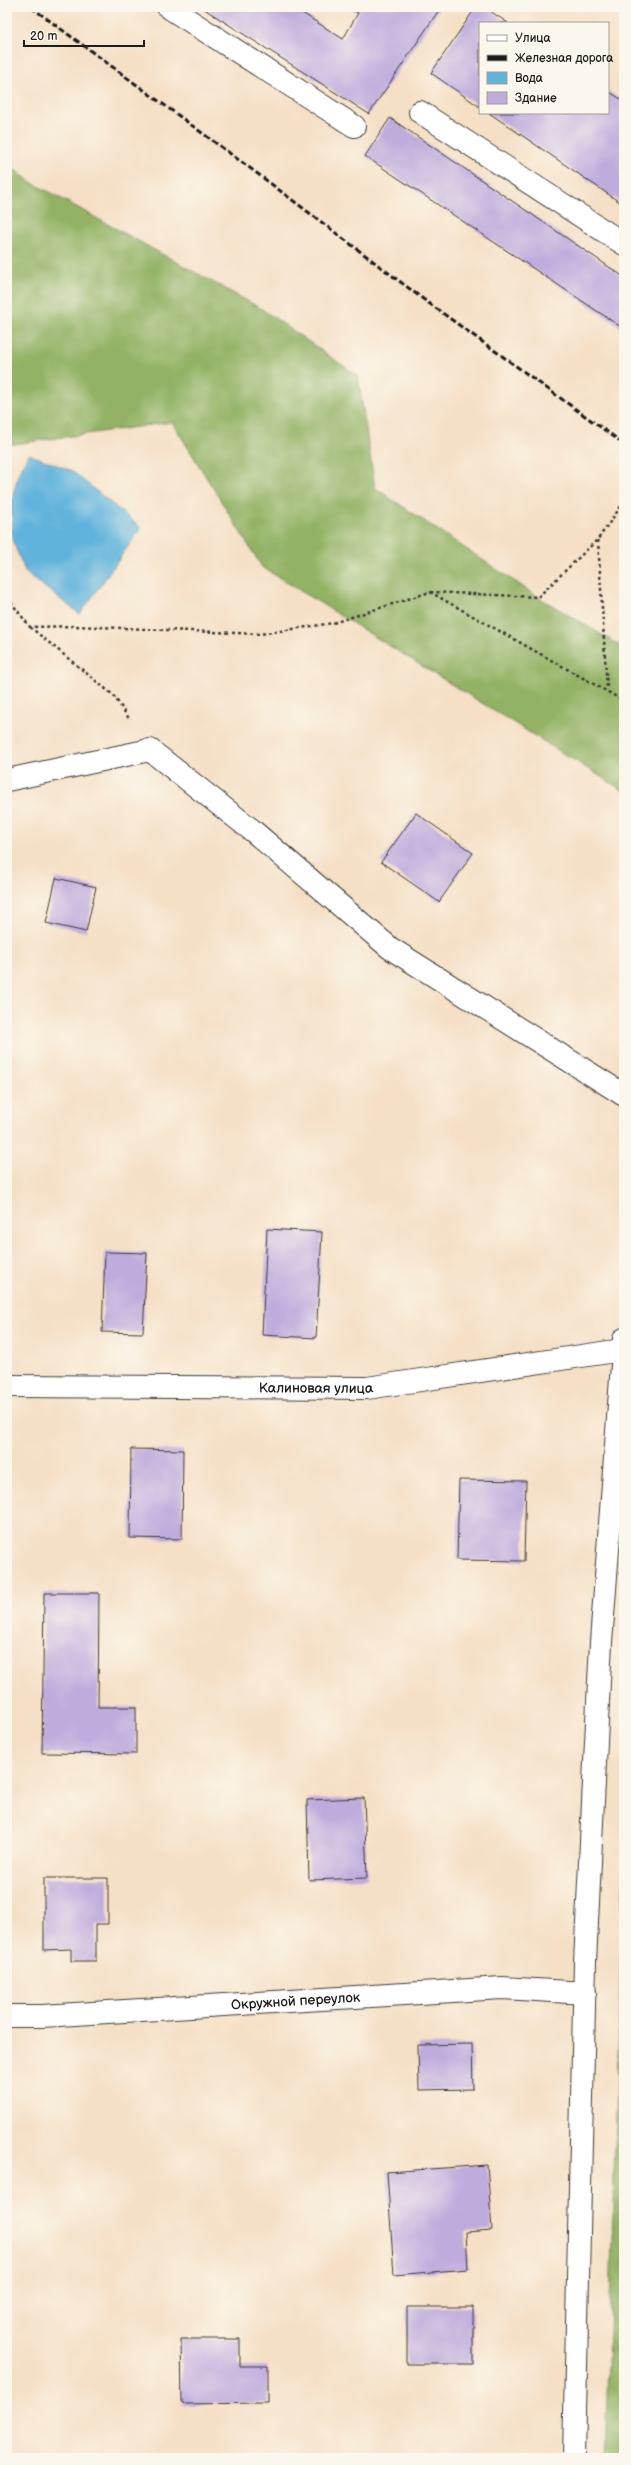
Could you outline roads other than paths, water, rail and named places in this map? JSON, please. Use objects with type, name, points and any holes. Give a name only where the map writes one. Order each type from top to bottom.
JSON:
[{"type":"street","points":[[168,7],[354,126]]},
{"type":"street","points":[[420,112],[624,244]]},
{"type":"street","points":[[7,780],[150,750],[253,831],[390,948],[624,1095]]},
{"type":"street","points":[[574,2458],[585,1993],[601,1642],[623,1344]]},
{"type":"street","name":"Калиновая улица","points":[[7,1386],[367,1388],[623,1344]]},
{"type":"street","name":"Окружной переулок","points":[[7,2016],[42,2016],[502,1988],[585,1993]]},
{"type":"water","points":[[29,454],[72,471],[141,528],[80,614],[26,573],[12,539],[11,505],[18,474]]},
{"type":"railway","points":[[31,7],[262,177],[423,299],[624,444]]}]
